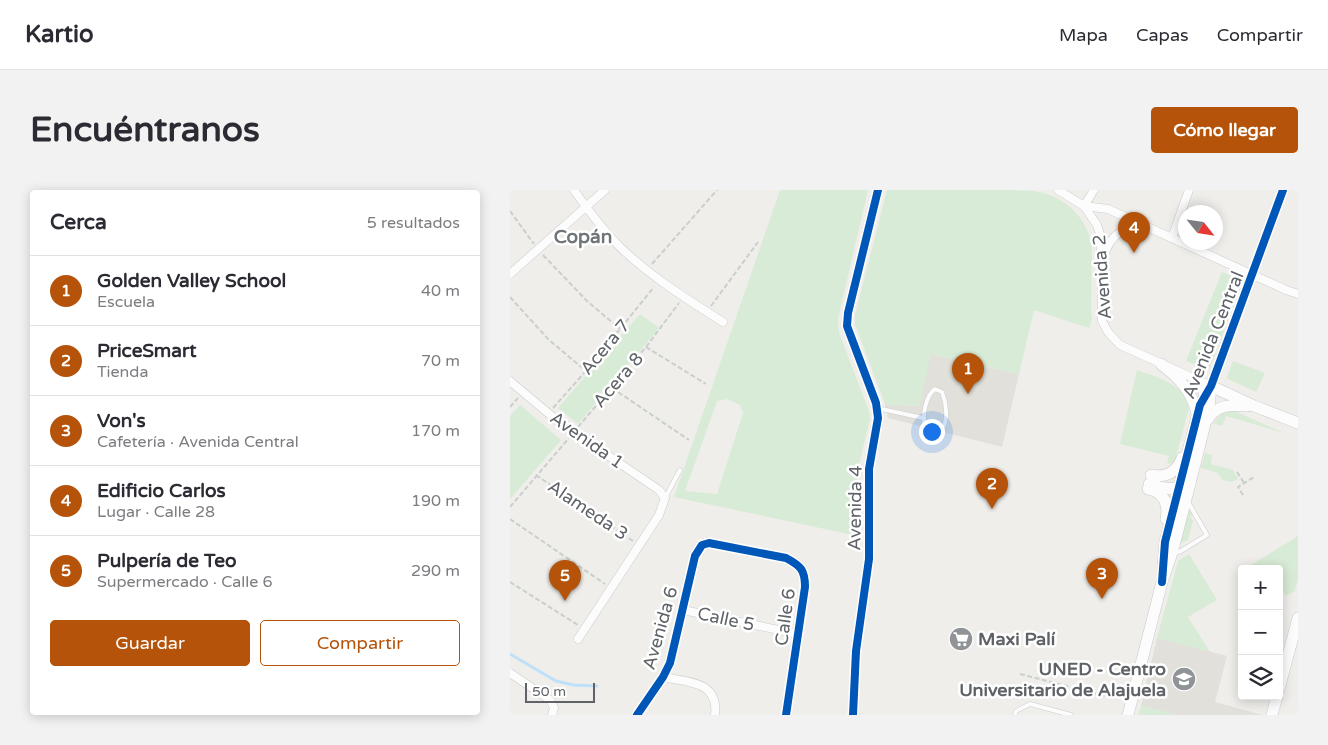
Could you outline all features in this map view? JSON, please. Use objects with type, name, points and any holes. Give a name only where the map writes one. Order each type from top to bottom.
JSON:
[{"type":"street","points":[[574,190],[598,223],[621,248],[660,280],[723,322]]},
{"type":"street","points":[[510,274],[605,190]]},
{"type":"street","name":"Avenida 4","points":[[854,715],[856,651],[869,559],[869,469],[878,423],[877,408],[847,326],[848,313],[878,190]]},
{"type":"street","points":[[1059,190],[1084,206],[1108,209],[1298,294]]},
{"type":"street","points":[[1084,206],[1094,190]]},
{"type":"street","points":[[1172,238],[1189,190]]},
{"type":"street","name":"Avenida Central","points":[[1128,715],[1162,582],[1172,553],[1170,542],[1179,488],[1212,386],[1283,190]]},
{"type":"street","name":"Avenida 2","points":[[1084,206],[1094,218],[1100,231],[1102,244],[1102,320],[1105,327],[1113,339],[1127,349],[1161,364]]},
{"type":"street","points":[[1102,260],[1110,241],[1115,235],[1126,228],[1142,225]]},
{"type":"street","points":[[1161,364],[1254,406],[1298,423]]},
{"type":"street","points":[[1161,364],[1179,378],[1188,389],[1195,403],[1198,415]]},
{"type":"street","name":"Avenida 1","points":[[510,381],[548,414],[659,490],[665,498]]},
{"type":"street","points":[[1150,482],[1174,490],[1186,481],[1205,407],[1205,398],[1199,381]]},
{"type":"street","name":"Avenida Central","points":[[1162,582],[1165,542],[1186,499],[1199,430],[1198,415],[1200,405],[1212,386]]},
{"type":"street","points":[[1150,482],[1157,476],[1167,475],[1178,467],[1188,437],[1199,430],[1218,408],[1232,405],[1254,406]]},
{"type":"street","points":[[1150,482],[1155,491],[1162,496],[1167,507],[1161,538],[1163,562]]},
{"type":"street","points":[[578,639],[659,515],[665,498]]},
{"type":"street","name":"Avenida 6","points":[[637,715],[663,677],[670,663],[695,556],[702,545]]},
{"type":"street","name":"Calle 6","points":[[702,545],[718,545],[786,558],[796,563],[805,575],[805,587],[786,715]]},
{"type":"street","name":"Calle 5","points":[[683,610],[798,634]]},
{"type":"street","points":[[1283,674],[1298,618]]},
{"type":"street","points":[[510,673],[550,700],[553,711]]},
{"type":"street","points":[[663,677],[697,684],[706,688],[712,693],[715,702],[714,715]]},
{"type":"street","points":[[1272,715],[1276,700]]},
{"type":"lane","points":[[934,388],[939,390],[942,392],[946,403],[944,426],[942,429],[925,425],[923,418],[932,390],[934,388]]},
{"type":"lane","points":[[877,408],[923,418]]},
{"type":"lane","points":[[665,498],[680,470]]},
{"type":"lane","points":[[1172,553],[1182,551],[1207,535],[1186,499]]},
{"type":"lane","points":[[1015,713],[1030,704],[1071,715]]},
{"type":"path","points":[[647,270],[717,190]]},
{"type":"path","points":[[510,212],[538,250],[587,302],[620,329]]},
{"type":"path","points":[[707,312],[758,242]]},
{"type":"path","points":[[510,298],[550,340],[586,371]]},
{"type":"path","points":[[646,348],[706,384]]},
{"type":"path","points":[[612,387],[689,440]]},
{"type":"path","points":[[510,408],[523,392]]},
{"type":"path","points":[[1237,472],[1244,483]]},
{"type":"path","points":[[1243,495],[1238,487],[1254,477]]},
{"type":"path","points":[[510,519],[611,588]]},
{"type":"path","points":[[510,582],[584,629]]},
{"type":"path","points":[[1020,674],[1109,697]]},
{"type":"shaded area","points":[[930,354],[1019,374],[1002,447],[888,418],[885,404],[919,406]]},
{"type":"shaded area","name":"UNED - Centro Universitario de Alajuela","points":[[1157,638],[1227,656],[1215,702],[1263,715],[1177,715],[1141,706]]},
{"type":"green space","points":[[780,190],[868,190],[838,319],[839,333],[869,411],[870,419],[857,473],[858,536],[674,497]],"holes":[[[727,399],[740,405],[743,413],[717,494],[685,491],[717,401]]]},
{"type":"green space","points":[[887,190],[1031,191],[1044,193],[1064,202],[1079,216],[1085,225],[1092,246],[1092,319],[1089,328],[1034,310],[1019,374],[931,354],[919,406],[885,404],[855,324],[855,315]]},
{"type":"green space","points":[[1222,272],[1243,281],[1209,370],[1186,361]]},
{"type":"green space","points":[[640,314],[659,328],[578,424],[558,408]]},
{"type":"green space","points":[[1233,361],[1265,373],[1256,392],[1228,379]]},
{"type":"green space","points":[[1137,370],[1176,387],[1186,400],[1189,408],[1174,464],[1167,463],[1169,456],[1120,444]]},
{"type":"green space","points":[[520,405],[561,440],[510,499],[510,416]]},
{"type":"green space","points":[[1233,410],[1284,433],[1226,416],[1222,426],[1213,423],[1224,412]]},
{"type":"green space","points":[[1205,453],[1212,455],[1211,464],[1233,470],[1238,479],[1232,482],[1222,480],[1218,473],[1201,468]]},
{"type":"green space","points":[[1189,510],[1194,515],[1190,516],[1193,521],[1188,540],[1180,544]]},
{"type":"green space","points":[[1298,536],[1298,579],[1295,591],[1286,596],[1283,591],[1283,565],[1251,565]]},
{"type":"green space","points":[[1189,554],[1217,600],[1188,617],[1210,652],[1157,638],[1178,561]]},
{"type":"green space","points":[[1141,706],[1177,715],[1138,715]]},
{"type":"waterway","points":[[510,654],[556,681],[574,685],[597,686]]},
{"type":"cycle path","points":[[853,715],[856,651],[869,559],[869,469],[878,418],[876,403],[847,326],[848,313],[878,190]]},
{"type":"cycle path","points":[[1162,582],[1165,542],[1200,405],[1211,386],[1283,190]]},
{"type":"cycle path","points":[[637,715],[663,677],[670,663],[695,556],[702,545],[709,543],[786,558],[799,566],[803,572],[805,587],[786,715]]},
{"type":"place","name":"Edificio Carlos","points":[[1134,253]]},
{"type":"place","name":"Golden Valley School","points":[[968,394]]},
{"type":"place","name":"PriceSmart","points":[[992,509]]},
{"type":"place","name":"Von's","points":[[1102,599]]},
{"type":"place","name":"Pulpería de Teo","points":[[565,601]]},
{"type":"place","name":"Maxi Palí","points":[[961,639]]},
{"type":"place","name":"UNED - Centro Universitario de Alajuela","points":[[1184,679]]},
{"type":"district","name":"Copán","points":[[583,236]]}]
